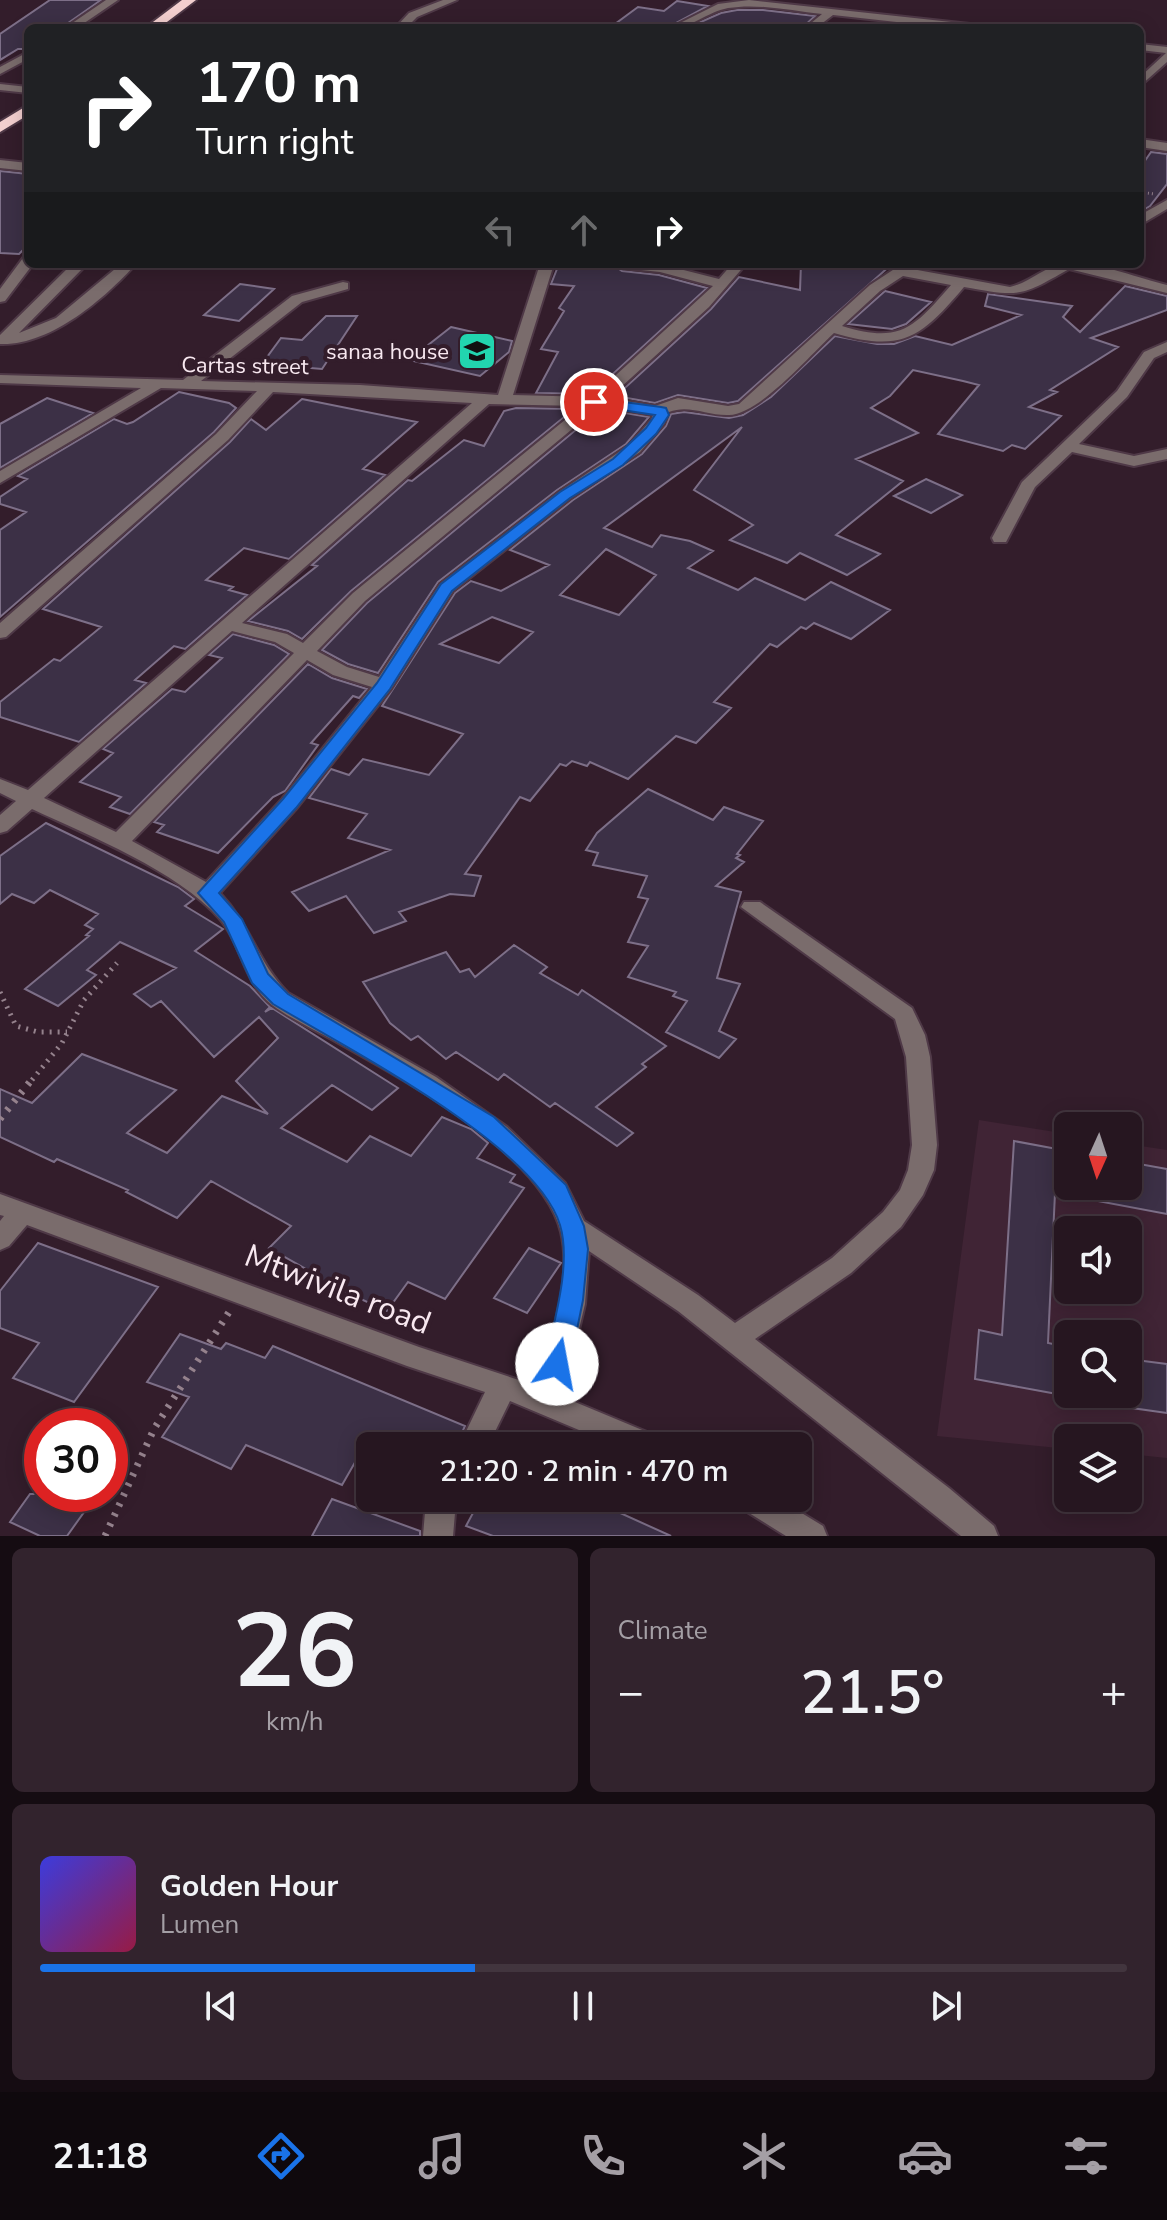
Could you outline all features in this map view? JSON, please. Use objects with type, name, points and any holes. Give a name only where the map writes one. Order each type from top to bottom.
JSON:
[{"type":"highway","points":[[157,24],[190,0]]},
{"type":"highway","points":[[0,128],[24,112]]},
{"type":"street","points":[[78,24],[113,0]]},
{"type":"street","points":[[404,24],[413,15],[452,0]]},
{"type":"street","points":[[682,24],[703,13],[742,3],[944,24]]},
{"type":"street","points":[[815,24],[832,11]]},
{"type":"street","points":[[1144,47],[1167,50]]},
{"type":"street","points":[[1144,79],[1167,56]]},
{"type":"street","points":[[0,71],[24,57]]},
{"type":"street","points":[[1152,72],[1167,75]]},
{"type":"street","points":[[0,87],[24,90]]},
{"type":"street","points":[[1144,144],[1167,147]]},
{"type":"street","points":[[0,164],[24,167]]},
{"type":"street","points":[[1144,218],[1167,204]]},
{"type":"street","points":[[0,298],[24,266]]},
{"type":"street","points":[[2,341],[76,268]]},
{"type":"street","points":[[2,341],[33,334],[67,319],[82,309],[125,268]]},
{"type":"street","points":[[504,400],[546,268]]},
{"type":"street","points":[[660,268],[723,284]]},
{"type":"street","points":[[119,842],[359,597],[525,463],[723,284],[736,268]]},
{"type":"street","points":[[905,268],[960,283],[1018,291],[1063,268]]},
{"type":"street","name":"Cartas street","points":[[0,379],[387,391],[485,399],[594,402],[661,411],[678,403],[717,410],[740,410],[830,327],[905,268]]},
{"type":"street","points":[[1081,268],[1167,289]]},
{"type":"street","points":[[830,327],[877,339],[895,338],[933,312],[960,283]]},
{"type":"street","points":[[184,386],[297,299],[343,286]]},
{"type":"street","points":[[1000,538],[1028,485],[1122,394],[1149,355],[1167,346]]},
{"type":"street","points":[[0,478],[156,385]]},
{"type":"street","points":[[0,633],[222,437],[268,388]]},
{"type":"street","points":[[0,826],[485,399]]},
{"type":"street","points":[[208,893],[289,804],[384,685],[446,588],[565,495],[634,449],[659,421],[661,411]]},
{"type":"street","points":[[1068,446],[1134,461],[1167,454]]},
{"type":"street","points":[[228,625],[281,638],[340,671],[384,685]]},
{"type":"street","points":[[0,785],[119,842],[208,893],[232,919],[260,978],[280,999],[486,1123],[558,1192],[572,1226],[576,1249],[571,1300],[547,1403]]},
{"type":"street","points":[[733,1339],[882,1233],[912,1191],[921,1169],[924,1141],[919,1058],[915,1034],[904,1014],[752,907]]},
{"type":"street","points":[[0,1239],[12,1208]]},
{"type":"street","name":"Mtwivila road","points":[[12,1208],[417,1358],[503,1385],[616,1432]]},
{"type":"street","points":[[572,1226],[688,1303],[939,1498],[983,1536]]},
{"type":"street","points":[[480,1432],[503,1385]]},
{"type":"street","points":[[438,1536],[440,1512]]},
{"type":"street","points":[[773,1512],[812,1536]]},
{"type":"path","points":[[0,1119],[68,1032],[90,992],[117,963]]},
{"type":"path","points":[[0,992],[16,1026],[38,1032],[68,1032]]},
{"type":"path","points":[[105,1536],[154,1429],[242,1291]]},
{"type":"shaded area","points":[[979,1120],[1054,1132],[1054,1200],[1142,1200],[1142,1146],[1167,1150],[1167,1458],[1142,1455],[1142,1424],[1054,1424],[1054,1448],[937,1436]]},
{"type":"building","points":[[50,0],[101,0],[67,24],[24,24],[24,49],[18,49],[0,60],[0,34]]},
{"type":"building","points":[[677,1],[708,6],[674,24],[615,24],[638,7],[664,11]]},
{"type":"building","points":[[763,10],[815,16],[806,24],[696,24],[721,13]]},
{"type":"building","points":[[1151,152],[1167,154],[1167,184],[1144,210],[1144,162]]},
{"type":"building","points":[[0,171],[24,174],[24,249],[19,254],[0,253]]},
{"type":"building","points":[[557,268],[618,268],[707,288],[591,394],[536,393],[558,352],[541,349],[564,311],[559,308],[574,286],[551,284]]},
{"type":"building","points":[[801,268],[888,268],[738,401],[728,403],[678,395],[655,403],[616,396],[711,309],[739,277],[800,290]]},
{"type":"building","points":[[240,284],[274,289],[239,321],[204,315]]},
{"type":"building","points":[[1125,286],[1167,296],[1167,310],[1091,338],[1118,347],[1050,390],[1057,392],[1029,407],[1061,416],[1025,449],[1012,445],[1003,451],[938,434],[979,385],[913,370],[890,396],[871,408],[918,433],[856,459],[903,481],[836,535],[880,554],[847,575],[800,553],[787,563],[730,540],[753,525],[694,490],[742,427],[604,528],[652,547],[661,535],[690,541],[713,551],[688,568],[738,590],[755,578],[805,600],[831,582],[890,610],[851,639],[814,623],[806,629],[801,627],[777,647],[770,644],[714,702],[731,708],[696,743],[676,736],[628,779],[590,762],[587,766],[572,761],[566,766],[560,764],[530,801],[520,797],[465,874],[481,876],[474,896],[450,894],[399,912],[406,921],[374,933],[346,896],[309,911],[292,892],[390,850],[348,838],[367,814],[309,798],[331,769],[349,775],[363,759],[429,775],[463,734],[382,706],[455,593],[471,581],[501,591],[549,565],[510,550],[573,500],[642,454],[666,426],[671,414],[684,412],[729,418],[743,415],[771,397],[835,336],[894,344],[915,336],[952,345],[1021,315],[985,306],[988,294],[1072,306],[1063,317],[1080,332]],"holes":[[[606,549],[656,575],[619,615],[560,595]],[[492,617],[533,632],[499,663],[440,644]]]},
{"type":"building","points":[[885,291],[931,302],[906,324],[892,329],[848,324]]},
{"type":"building","points":[[326,316],[357,316],[322,369],[262,364],[281,338],[302,340]]},
{"type":"building","points":[[451,327],[512,341],[509,352],[480,376],[409,360]]},
{"type":"building","points":[[179,392],[229,403],[236,408],[214,432],[0,617],[0,530],[26,512],[0,504],[0,497],[27,479],[18,476],[114,419],[127,424],[133,422]]},
{"type":"building","points":[[47,398],[93,413],[0,468],[0,424]]},
{"type":"building","points":[[302,399],[417,422],[363,469],[385,475],[289,559],[244,548],[206,580],[233,587],[229,590],[247,595],[185,649],[174,646],[135,680],[146,683],[79,742],[0,717],[0,702],[54,659],[60,661],[101,627],[43,609],[230,442],[251,419],[266,430]]},
{"type":"building","points":[[516,408],[574,409],[351,591],[302,639],[288,631],[248,621],[317,566],[312,565],[408,480],[412,481],[464,440],[484,446],[504,411]]},
{"type":"building","points":[[601,409],[649,417],[626,444],[557,490],[438,582],[378,673],[348,664],[322,650],[367,603]]},
{"type":"building","points":[[926,479],[962,495],[931,513],[894,496]]},
{"type":"building","points":[[233,634],[274,645],[289,654],[130,814],[110,807],[121,797],[80,782],[113,753],[103,749],[172,689],[185,692],[222,658],[209,655]]},
{"type":"building","points":[[308,664],[332,678],[367,689],[359,698],[353,696],[311,743],[318,745],[285,791],[273,797],[218,853],[157,832],[164,825],[154,822]]},
{"type":"building","points":[[648,789],[713,820],[724,807],[763,821],[737,854],[740,855],[736,858],[744,862],[716,886],[741,892],[717,978],[740,984],[719,1031],[736,1039],[719,1058],[666,1032],[687,1001],[673,996],[676,992],[628,977],[648,946],[628,942],[648,899],[638,897],[647,876],[593,865],[598,853],[586,850],[597,833]]},
{"type":"building","points":[[46,823],[178,887],[194,899],[185,906],[223,929],[195,951],[250,986],[270,1007],[265,1012],[272,1008],[398,1088],[372,1110],[332,1085],[281,1128],[347,1162],[370,1136],[411,1156],[442,1117],[471,1129],[488,1143],[477,1158],[515,1175],[510,1182],[524,1188],[445,1299],[408,1282],[387,1311],[310,1276],[313,1273],[269,1248],[291,1226],[211,1181],[177,1218],[126,1192],[128,1190],[57,1159],[54,1162],[0,1137],[0,1089],[32,1103],[82,1054],[176,1090],[127,1133],[167,1153],[222,1096],[268,1114],[236,1081],[278,1038],[259,1017],[214,1057],[161,1001],[151,1007],[134,994],[176,968],[120,942],[87,970],[96,975],[58,1006],[25,989],[89,936],[86,935],[93,929],[85,925],[98,914],[50,890],[34,903],[12,894],[0,904],[0,856]]},
{"type":"building","points":[[514,945],[547,967],[540,973],[578,995],[582,990],[666,1046],[642,1064],[646,1067],[596,1107],[633,1133],[617,1146],[555,1103],[550,1107],[504,1074],[498,1080],[456,1052],[446,1059],[418,1036],[411,1040],[390,1023],[363,982],[446,952],[460,972],[469,969],[475,977]]},
{"type":"building","points":[[1014,1141],[1054,1148],[1048,1343],[1054,1344],[1054,1393],[975,1379],[979,1330],[1002,1335]]},
{"type":"building","points":[[1142,1165],[1167,1169],[1167,1214],[1092,1200],[1142,1200]]},
{"type":"building","points":[[38,1243],[158,1287],[74,1402],[13,1378],[39,1343],[0,1328],[0,1291]]},
{"type":"building","points":[[529,1248],[561,1263],[527,1313],[494,1298]]},
{"type":"building","points":[[180,1334],[221,1349],[226,1343],[265,1358],[273,1346],[465,1426],[462,1432],[356,1432],[356,1461],[342,1485],[246,1445],[231,1469],[162,1437],[189,1397],[147,1382]]},
{"type":"building","points":[[1142,1361],[1167,1364],[1167,1413],[1132,1408],[1142,1408]]},
{"type":"building","points":[[332,1499],[356,1508],[356,1512],[368,1512],[420,1531],[420,1536],[312,1536]]},
{"type":"building","points":[[24,1502],[24,1512],[84,1512],[67,1536],[40,1536],[10,1522]]},
{"type":"building","points":[[474,1512],[618,1512],[671,1536],[493,1536],[466,1526]]},
{"type":"place","name":"sanaa house","points":[[477,351]]},
{"type":"route","points":[[557,1364],[571,1300],[576,1249],[568,1213],[558,1192],[486,1123],[280,999],[260,978],[232,919],[208,893],[289,804],[384,685],[446,588],[565,495],[618,462],[651,431],[662,415],[661,411],[594,402]]}]
